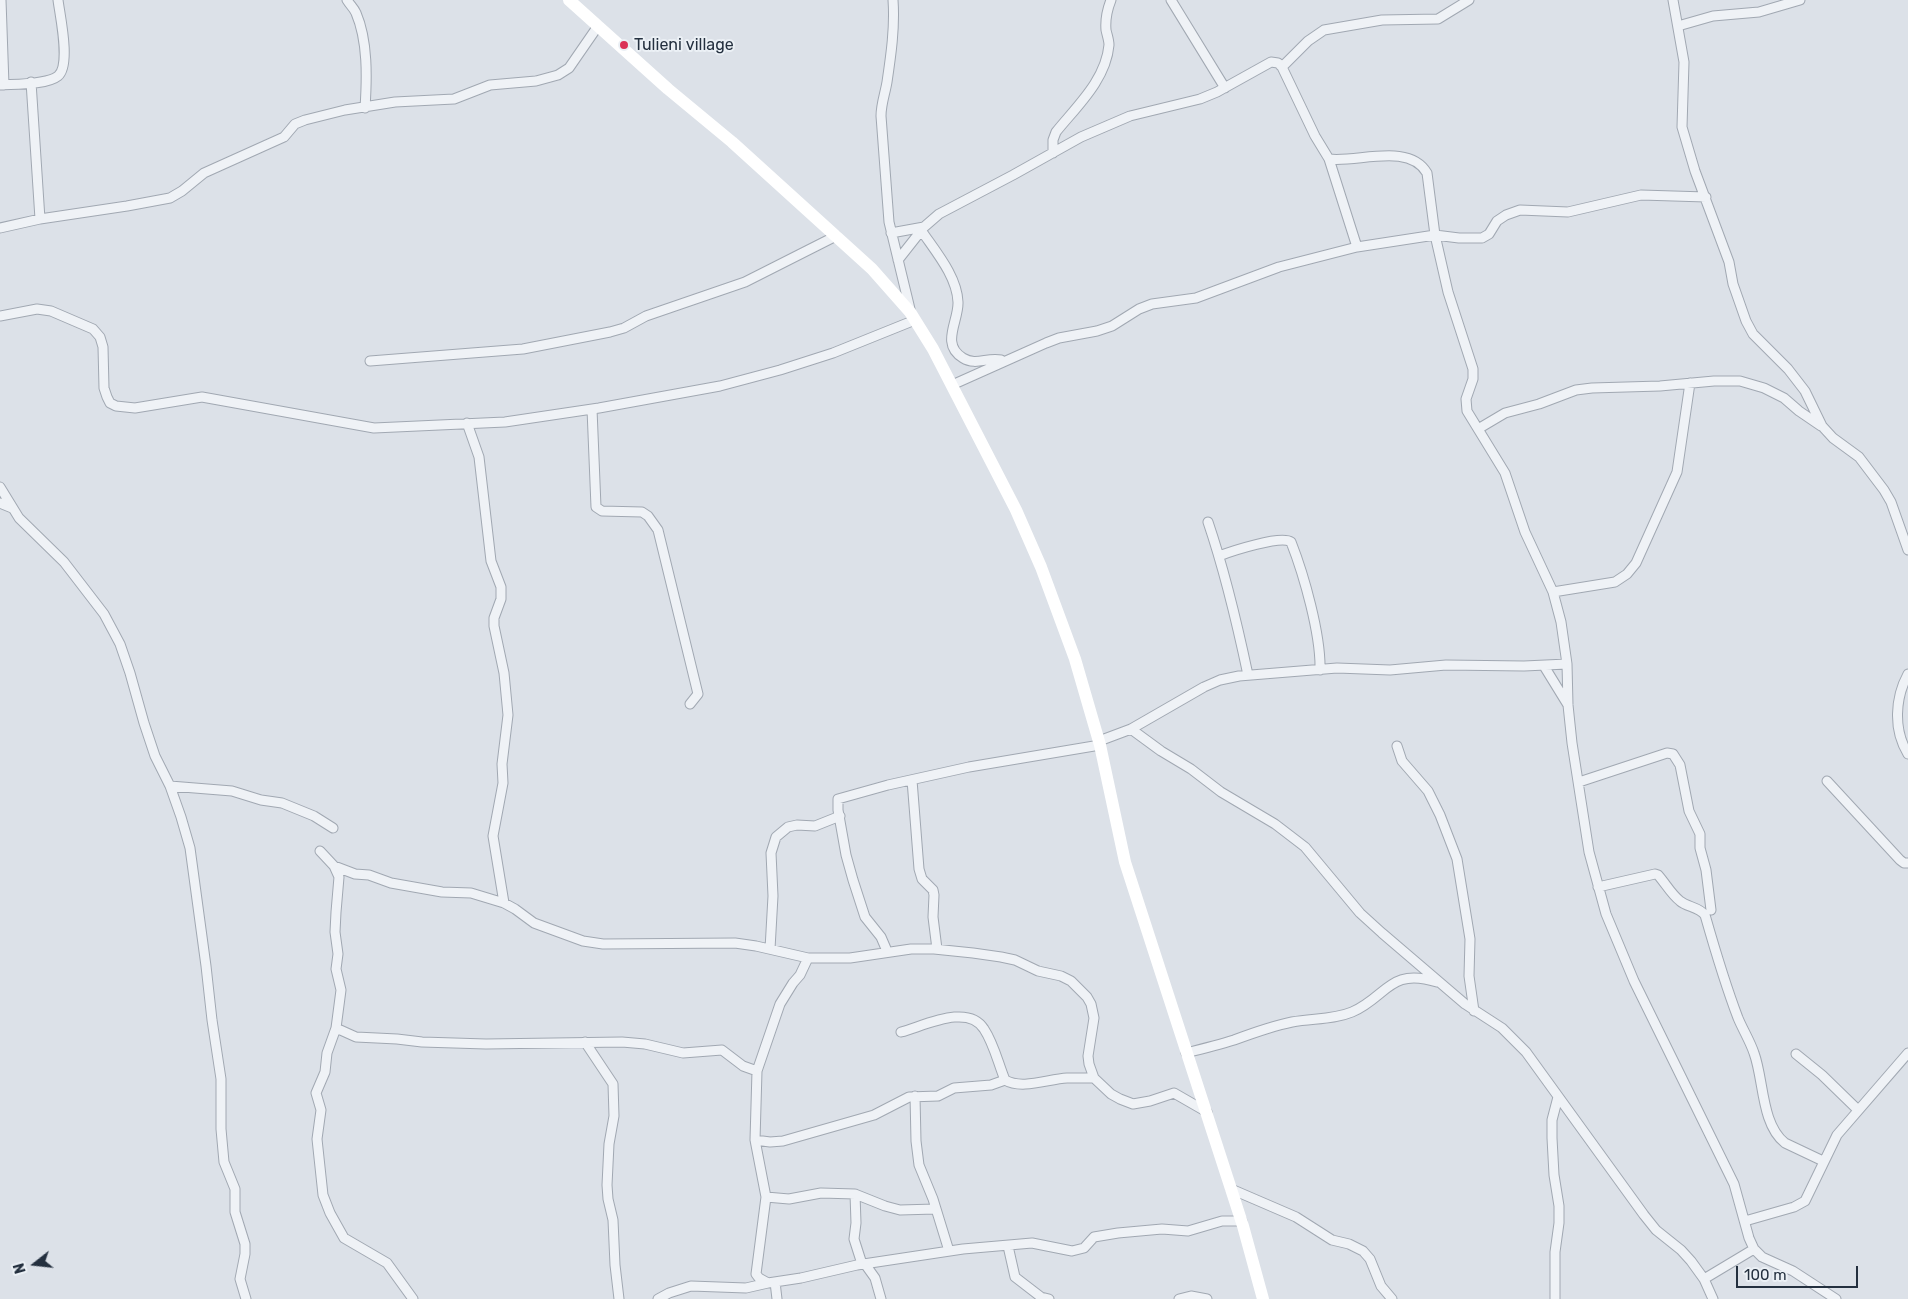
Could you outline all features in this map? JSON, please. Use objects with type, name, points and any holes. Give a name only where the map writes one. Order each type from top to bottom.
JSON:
[{"type":"street","points":[[1,0],[2,85],[48,80],[58,76],[62,70],[64,56],[63,35],[58,0]]},
{"type":"street","points":[[348,0],[357,14],[363,41],[366,80],[365,108]]},
{"type":"street","points":[[569,0],[668,89],[732,142],[872,269],[913,316],[952,384],[1016,510],[1041,567],[1075,659],[1099,743],[1124,858],[1242,1221],[1264,1299]]},
{"type":"street","points":[[893,0],[893,34],[887,82],[881,107],[884,171],[891,233],[913,316]]},
{"type":"street","points":[[1053,152],[1053,140],[1056,132],[1090,91],[1105,59],[1109,44],[1105,19],[1111,0]]},
{"type":"street","points":[[1171,0],[1225,88]]},
{"type":"street","points":[[1282,67],[1308,41],[1324,30],[1382,20],[1438,18],[1469,0]]},
{"type":"street","points":[[1673,0],[1684,62],[1682,127],[1728,262],[1739,302],[1750,330],[1788,369],[1805,391],[1822,426]]},
{"type":"street","points":[[1678,26],[1712,16],[1758,12],[1800,0]]},
{"type":"street","points":[[0,228],[40,219],[137,205],[170,198],[204,173],[284,138],[295,124],[300,122],[344,110],[396,102],[454,99],[490,85],[536,81],[558,75],[568,68],[598,26]]},
{"type":"street","points":[[898,260],[922,229],[939,214],[1081,136],[1130,116],[1200,99],[1225,88],[1271,62],[1278,63],[1282,67],[1329,159],[1358,247]]},
{"type":"street","points":[[32,82],[40,219]]},
{"type":"street","points":[[1329,159],[1338,160],[1380,155],[1413,160],[1423,166],[1429,180],[1435,235],[1451,300],[1471,359],[1473,379],[1467,393],[1466,406],[1505,473],[1525,532],[1553,592],[1561,622],[1567,664],[1568,705],[1572,743],[1589,852],[1606,914],[1623,956],[1734,1184],[1749,1238],[1754,1248],[1762,1257],[1793,1271],[1836,1299]]},
{"type":"street","points":[[952,384],[1003,360],[1059,338],[1097,331],[1112,326],[1139,309],[1152,304],[1196,298],[1279,268],[1358,247],[1435,235],[1482,238],[1489,234],[1494,224],[1501,218],[1520,210],[1568,212],[1641,195],[1706,197]]},
{"type":"street","points":[[891,233],[922,229]]},
{"type":"street","points":[[922,229],[955,287],[958,309],[950,338],[956,352],[961,357],[975,362],[1003,360]]},
{"type":"street","points":[[370,361],[523,349],[610,332],[624,328],[652,314],[745,282],[836,236]]},
{"type":"street","points":[[0,316],[36,309],[51,311],[93,329],[100,337],[103,347],[104,388],[107,397],[110,403],[123,408],[202,397],[374,428],[505,422],[592,409],[720,386],[780,370],[833,352],[913,316]]},
{"type":"street","points":[[1478,428],[1506,413],[1539,404],[1576,390],[1714,380],[1740,381],[1764,388],[1784,398],[1859,457],[1891,502],[1908,550]]},
{"type":"street","points":[[1553,592],[1615,582],[1627,574],[1636,563],[1677,472],[1690,383]]},
{"type":"street","points":[[592,409],[596,507],[602,511],[642,512],[648,516],[658,530],[682,633],[696,682],[698,694],[690,704]]},
{"type":"street","points":[[467,423],[479,457],[491,561],[501,587],[501,599],[494,618],[494,626],[504,673],[508,716],[502,764],[503,783],[493,836],[504,903]]},
{"type":"street","points":[[0,487],[12,508],[26,526],[64,562],[104,614],[122,652],[155,756],[170,786],[190,848],[212,1020],[222,1079],[221,1129],[224,1162],[235,1189],[235,1212],[245,1244],[240,1279],[246,1299]]},
{"type":"street","points":[[0,503],[12,508]]},
{"type":"street","points":[[1208,522],[1239,630],[1248,675]]},
{"type":"street","points":[[1219,556],[1257,544],[1286,540],[1291,542],[1303,577],[1314,623],[1320,670]]},
{"type":"street","points":[[887,951],[881,937],[863,912],[846,856],[837,802],[840,797],[969,767],[1099,743],[1131,729],[1204,687],[1220,680],[1248,675],[1320,670],[1406,669],[1446,665],[1544,666],[1567,664]]},
{"type":"street","points":[[1544,666],[1568,705]]},
{"type":"street","points":[[1908,674],[1901,692],[1898,718],[1900,740],[1908,754]]},
{"type":"street","points":[[1131,729],[1161,751],[1191,769],[1221,792],[1275,824],[1305,847],[1360,913],[1474,1011],[1502,1028],[1514,1039],[1526,1052],[1644,1215],[1656,1230],[1691,1261],[1704,1280],[1713,1299]]},
{"type":"street","points":[[1397,746],[1402,761],[1428,791],[1440,815],[1457,859],[1470,939],[1469,976],[1474,1011]]},
{"type":"street","points":[[1579,782],[1667,753],[1673,754],[1680,766],[1688,807],[1700,834],[1700,848],[1706,870],[1711,910]]},
{"type":"street","points":[[912,780],[919,869],[922,879],[933,890],[934,894],[933,917],[936,949]]},
{"type":"street","points":[[1827,781],[1900,860],[1908,863]]},
{"type":"street","points":[[170,786],[232,791],[261,800],[282,803],[314,816],[334,828]]},
{"type":"street","points":[[770,950],[773,896],[771,853],[776,837],[788,827],[797,825],[814,826],[840,816]]},
{"type":"street","points":[[320,851],[334,866],[338,877],[335,932],[338,954],[336,969],[341,990],[336,1028],[327,1053],[325,1072],[316,1093],[321,1110],[317,1139],[325,1202],[344,1238],[387,1263],[413,1299]]},
{"type":"street","points":[[334,866],[355,874],[391,883],[442,892],[464,891],[515,908],[534,923],[583,941],[603,944],[730,942],[808,958],[850,958],[887,951],[936,949],[1015,960],[1038,971],[1062,976],[1071,981],[1087,997],[1093,1011],[1093,1029],[1088,1056],[1094,1078],[1111,1094],[1128,1102],[1142,1103],[1174,1093],[1207,1112]]},
{"type":"street","points":[[1598,887],[1655,874],[1658,875],[1679,900],[1705,915],[1722,972],[1759,1068],[1765,1104],[1771,1121],[1781,1140],[1823,1161]]},
{"type":"street","points":[[772,1282],[759,1278],[756,1274],[766,1197],[755,1140],[757,1072],[780,1004],[800,976],[808,958]]},
{"type":"street","points":[[1186,1053],[1286,1023],[1331,1017],[1351,1012],[1371,1000],[1390,984],[1400,980],[1421,977],[1440,983]]},
{"type":"street","points":[[901,1032],[958,1016],[966,1016],[975,1020],[985,1030],[1005,1080]]},
{"type":"street","points":[[336,1028],[356,1037],[397,1038],[422,1042],[486,1044],[622,1042],[645,1044],[683,1053],[722,1050],[744,1066],[757,1072]]},
{"type":"street","points":[[585,1042],[613,1084],[614,1116],[609,1144],[607,1185],[613,1220],[619,1299]]},
{"type":"street","points":[[1745,1221],[1799,1205],[1805,1201],[1837,1134],[1908,1053]]},
{"type":"street","points":[[1796,1054],[1822,1075],[1858,1110]]},
{"type":"street","points":[[755,1140],[782,1141],[879,1113],[915,1096],[938,1096],[954,1088],[990,1085],[1005,1080],[1020,1084],[1066,1078],[1094,1078]]},
{"type":"street","points":[[915,1096],[916,1141],[919,1165],[949,1251]]},
{"type":"street","points":[[1555,1299],[1555,1252],[1559,1214],[1552,1120],[1558,1097]]},
{"type":"street","points":[[1231,1189],[1296,1217],[1332,1240],[1349,1244],[1363,1251],[1370,1259],[1381,1286],[1392,1299]]},
{"type":"street","points":[[766,1197],[789,1199],[821,1193],[855,1194],[900,1210],[935,1209]]},
{"type":"street","points":[[855,1194],[856,1223],[854,1239],[863,1264],[875,1278],[881,1299]]},
{"type":"street","points":[[658,1299],[669,1292],[691,1286],[737,1289],[801,1278],[863,1264],[949,1251],[1043,1244],[1072,1251],[1084,1248],[1094,1238],[1118,1232],[1188,1231],[1222,1222],[1242,1221]]},
{"type":"street","points":[[1008,1246],[1015,1277],[1043,1298]]},
{"type":"street","points":[[1704,1280],[1754,1248]]},
{"type":"street","points":[[772,1282],[777,1299]]},
{"type":"street","points":[[1180,1299],[1195,1296],[1208,1299]]},
{"type":"place","name":"Tulieni village","points":[[624,45]]}]
